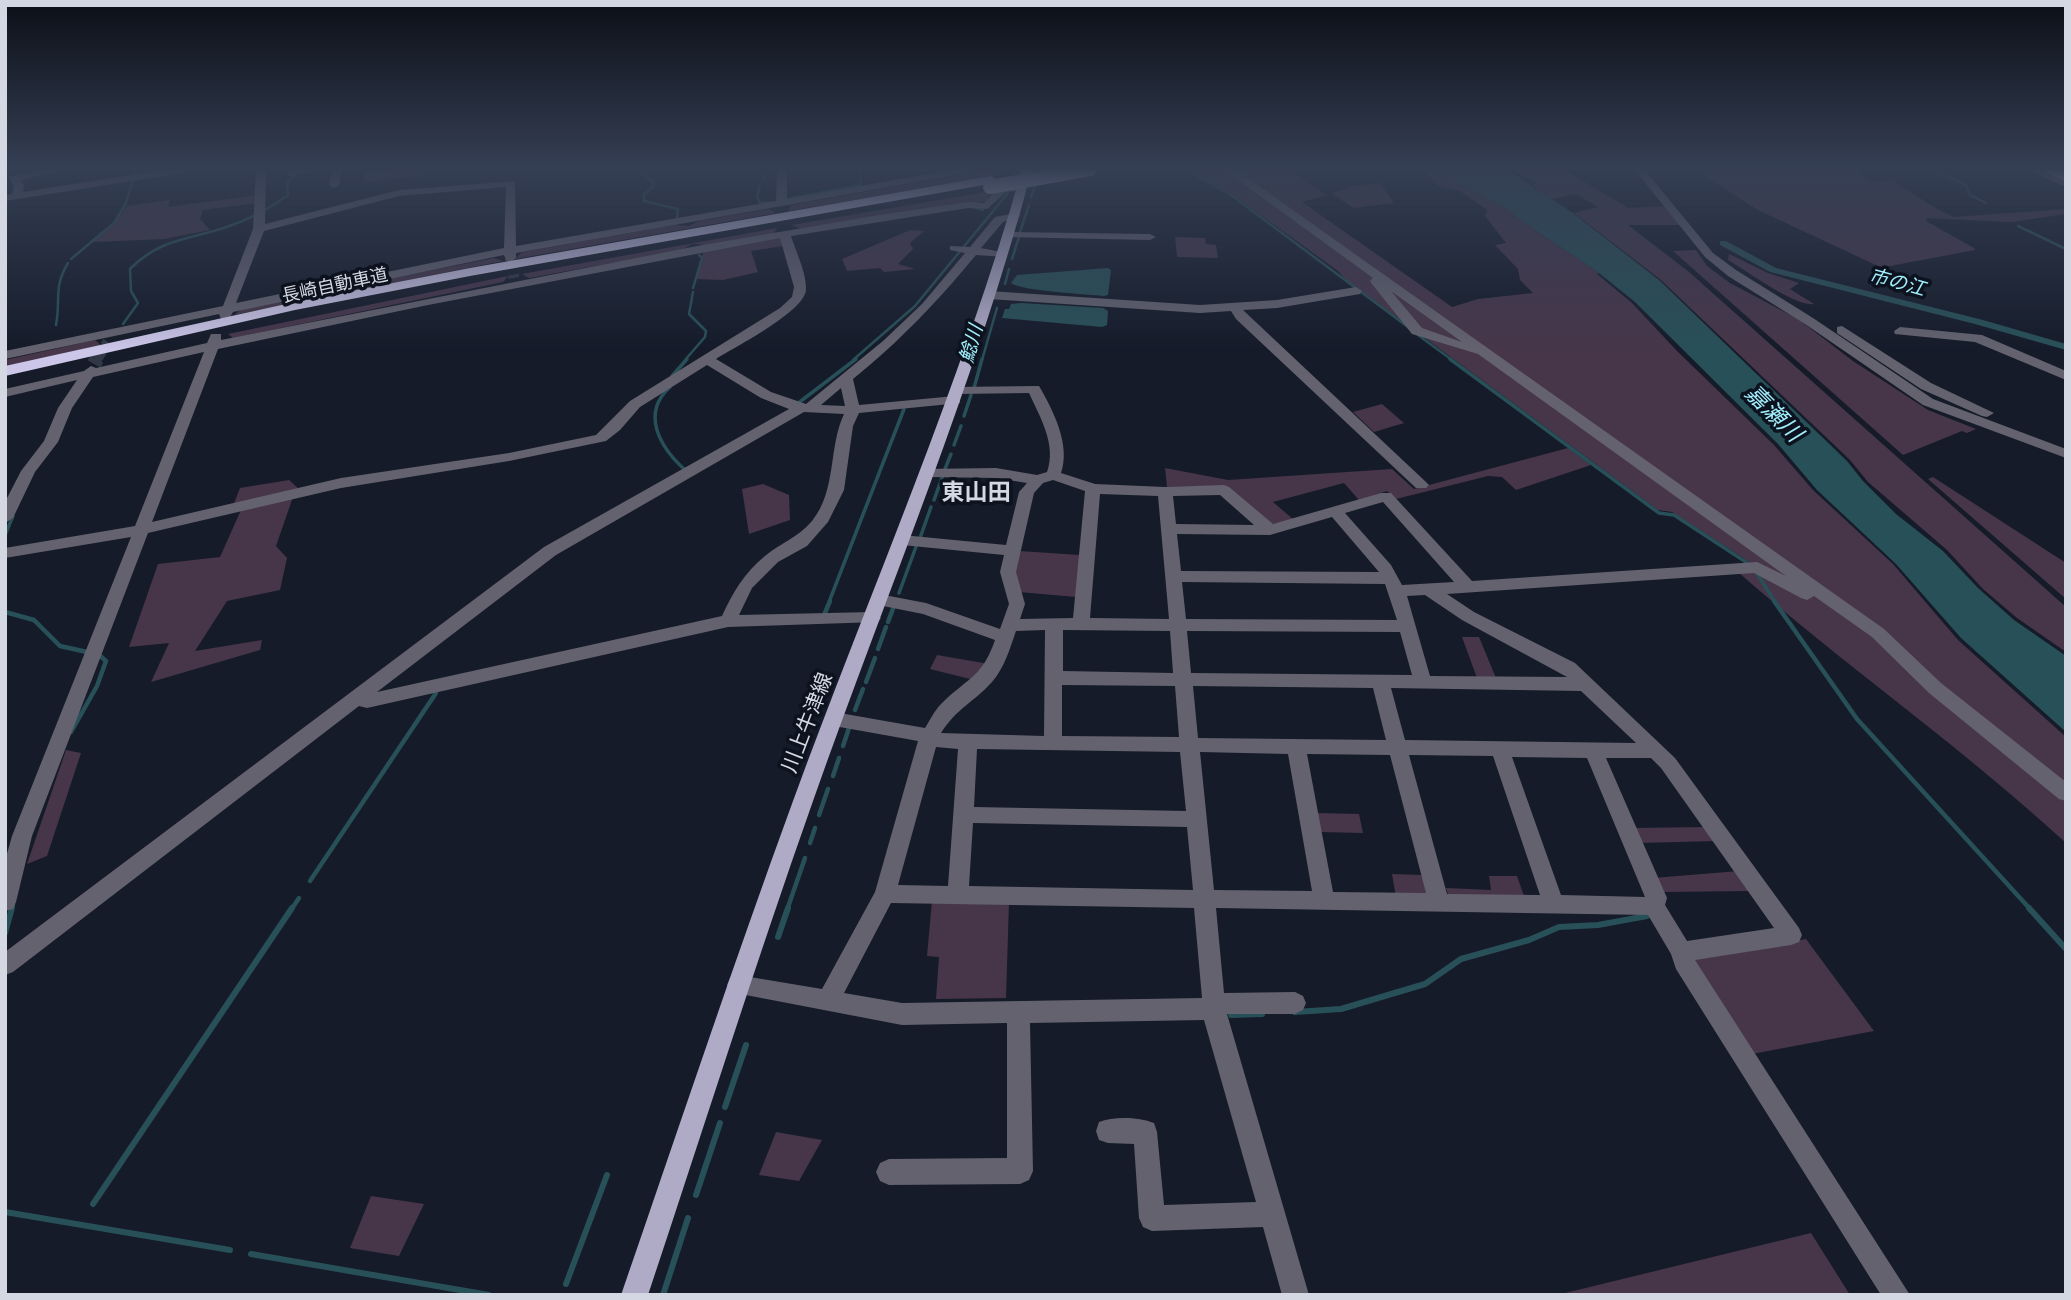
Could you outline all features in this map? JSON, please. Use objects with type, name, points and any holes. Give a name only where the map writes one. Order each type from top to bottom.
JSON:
[{"type":"highway","name":"長崎自動車道","points":[[5,371],[295,306],[470,272],[718,230]]},
{"type":"highway","name":"長崎自動車道","points":[[5,380],[407,291],[736,230]]},
{"type":"main road","name":"川上牛津線","points":[[634,1295],[738,985],[834,719],[957,395],[1011,230]]},
{"type":"street","points":[[226,312],[256,230]]},
{"type":"street","points":[[511,230],[511,254]]},
{"type":"street","points":[[5,355],[111,337],[640,230]]},
{"type":"street","points":[[5,393],[92,369],[215,341],[515,281],[812,230]]},
{"type":"street","points":[[5,965],[550,551],[846,378],[888,344],[926,307],[990,230]]},
{"type":"street","points":[[1066,230],[1150,237]]},
{"type":"street","points":[[1315,230],[1878,633],[1935,688],[2066,793]]},
{"type":"street","points":[[1688,230],[1709,255],[1732,274],[1831,323],[1926,386],[2065,445]]},
{"type":"street","points":[[5,553],[139,530],[341,483],[509,457],[601,438],[615,427],[635,404],[784,311],[798,298],[800,287],[785,234]]},
{"type":"street","points":[[954,248],[1003,255]]},
{"type":"street","points":[[1360,261],[1417,331],[1495,358]]},
{"type":"street","points":[[989,295],[1164,308],[1236,308],[1356,291]]},
{"type":"street","points":[[1236,308],[1240,316],[1421,485]]},
{"type":"street","points":[[1900,331],[1977,338],[2066,376]]},
{"type":"street","points":[[5,902],[14,838],[215,341]]},
{"type":"street","points":[[706,359],[765,394],[799,406],[853,411],[957,395],[1034,389],[1053,432],[1059,465],[1027,492],[1008,572],[1017,604],[996,663],[986,677],[946,710],[929,737],[885,894],[827,1002]]},
{"type":"street","points":[[5,518],[28,471],[51,442],[65,408],[92,369]]},
{"type":"street","points":[[728,621],[745,585],[772,558],[801,542],[820,522],[835,490],[846,426],[853,411],[846,378]]},
{"type":"street","points":[[928,472],[1046,478],[1093,488],[1165,492],[1224,490],[1270,530]]},
{"type":"street","points":[[1081,623],[1093,488]]},
{"type":"street","points":[[1165,492],[1214,1009],[1296,1295]]},
{"type":"street","points":[[1168,530],[1270,530],[1386,496],[1468,587]]},
{"type":"street","points":[[1336,512],[1393,585],[1423,682]]},
{"type":"street","points":[[902,540],[1013,551]]},
{"type":"street","points":[[1173,576],[1393,585],[1429,590],[1757,567],[1878,633]]},
{"type":"street","points":[[1429,590],[1468,615],[1569,668],[1668,763],[1791,935],[1682,952]]},
{"type":"street","points":[[356,699],[367,701],[728,621],[876,609],[926,609],[1007,631],[1081,623],[1406,626]]},
{"type":"street","points":[[1053,743],[1055,624]]},
{"type":"street","points":[[1055,678],[1584,684]]},
{"type":"street","points":[[1380,681],[1439,903]]},
{"type":"street","points":[[834,719],[968,742],[1653,751]]},
{"type":"street","points":[[958,895],[968,742]]},
{"type":"street","points":[[1296,746],[1324,901]]},
{"type":"street","points":[[1500,749],[1554,905]]},
{"type":"street","points":[[1593,750],[1656,898],[1654,906],[1682,952],[1684,962],[1896,1295]]},
{"type":"street","points":[[963,814],[1196,819]]},
{"type":"street","points":[[885,894],[1654,906]]},
{"type":"street","points":[[738,985],[902,1014],[1214,1009],[1225,1003],[1294,1003]]},
{"type":"street","points":[[889,1172],[943,1174],[959,1170],[1020,1171],[1018,1012]]},
{"type":"street","points":[[1108,1131],[1145,1132],[1152,1218],[1272,1214]]},
{"type":"shaded area","points":[[108,230],[210,230],[164,239],[93,242]]},
{"type":"shaded area","points":[[648,230],[681,230],[515,259],[522,252]]},
{"type":"shaded area","points":[[768,230],[776,230],[773,234],[707,245],[692,244],[682,250],[529,278],[522,274]]},
{"type":"shaded area","points":[[910,230],[924,231],[910,243],[913,249],[898,264],[915,269],[847,271],[842,259]]},
{"type":"shaded area","points":[[1281,230],[1342,230],[1452,307],[1478,299],[1533,293],[1520,280],[1518,269],[1495,245],[1506,243],[1496,230],[1535,230],[1599,273],[1597,274],[1632,303],[1677,351],[1774,445],[1813,490],[1893,564],[1958,640],[2066,737],[2066,843],[1986,773],[1738,572],[1751,563],[1672,512],[1658,510],[1345,279]]},
{"type":"shaded area","points":[[1596,230],[1634,230],[1689,272],[2066,607],[2066,652],[2017,618],[1983,589],[1947,550],[1868,482],[1850,460],[1661,280]]},
{"type":"shaded area","points":[[1800,230],[1941,230],[1975,250],[1885,267]]},
{"type":"shaded area","points":[[780,237],[783,246],[751,251],[758,272],[723,280],[695,279],[704,250]]},
{"type":"shaded area","points":[[1175,237],[1205,238],[1206,244],[1216,245],[1218,258],[1177,257]]},
{"type":"shaded area","points":[[1696,250],[1707,266],[1730,283],[1798,319],[1853,361],[1928,410],[1976,429],[1967,433],[1962,431],[1903,455],[1673,251]]},
{"type":"shaded area","points":[[1729,254],[1768,273],[1799,283],[1790,289],[1814,304],[1795,300],[1771,287],[1728,260]]},
{"type":"shaded area","points":[[494,258],[503,261],[234,315],[243,308]]},
{"type":"shaded area","points":[[508,276],[503,282],[233,338],[228,334]]},
{"type":"shaded area","points":[[95,340],[101,345],[5,367],[5,360]]},
{"type":"shaded area","points":[[1382,404],[1404,423],[1374,432],[1353,412]]},
{"type":"shaded area","points":[[1568,448],[1591,465],[1516,490],[1502,477],[1488,476],[1396,499],[1387,491],[1359,500],[1344,483],[1273,502],[1294,520],[1272,524],[1226,486],[1167,487],[1165,468],[1228,480],[1392,469],[1414,489]]},
{"type":"shaded area","points":[[1933,477],[2066,563],[2066,599],[1928,479]]},
{"type":"shaded area","points":[[289,480],[299,489],[233,506],[240,488]]},
{"type":"shaded area","points":[[763,484],[789,495],[790,520],[749,534],[742,489]]},
{"type":"shaded area","points":[[293,497],[276,546],[287,558],[280,590],[227,601],[195,651],[262,640],[260,650],[151,682],[169,643],[129,647],[158,564],[220,557],[241,510]]},
{"type":"shaded area","points":[[1019,551],[1080,555],[1076,597],[1019,592],[1015,570]]},
{"type":"shaded area","points":[[1462,637],[1479,637],[1496,678],[1477,678]]},
{"type":"shaded area","points":[[937,655],[989,664],[974,680],[930,669]]},
{"type":"shaded area","points":[[66,750],[81,753],[47,856],[27,864]]},
{"type":"shaded area","points":[[1316,813],[1359,814],[1363,833],[1319,832]]},
{"type":"shaded area","points":[[1707,827],[1718,841],[1638,843],[1632,828]]},
{"type":"shaded area","points":[[1739,871],[1753,891],[1659,892],[1653,878]]},
{"type":"shaded area","points":[[1392,874],[1423,875],[1430,897],[1396,897]]},
{"type":"shaded area","points":[[1489,876],[1517,876],[1525,899],[1449,898],[1446,888],[1491,890]]},
{"type":"shaded area","points":[[932,901],[1009,902],[1006,998],[936,999],[939,957],[927,956]]},
{"type":"shaded area","points":[[1806,939],[1874,1031],[1752,1054],[1690,959]]},
{"type":"shaded area","points":[[776,1132],[822,1140],[799,1181],[759,1175]]},
{"type":"shaded area","points":[[371,1196],[424,1204],[399,1256],[350,1248]]},
{"type":"shaded area","points":[[1811,1233],[1850,1295],[1557,1295]]},
{"type":"water","name":"嘉瀬川","points":[[1535,230],[1594,230],[1659,280],[1847,461],[1896,514],[1943,551],[1978,588],[2014,620],[2066,656],[2066,732],[1961,638],[1896,564],[1817,490],[1778,444],[1635,302],[1599,273]]},
{"type":"water","points":[[1108,268],[1111,270],[1108,295],[1104,296],[1040,290],[1011,283],[1017,275]]},
{"type":"water","points":[[1011,304],[1103,308],[1108,311],[1107,325],[1102,327],[1002,318],[1005,309],[1009,309]]},
{"type":"waterway","points":[[71,259],[106,230]]},
{"type":"waterway","points":[[123,324],[138,303],[131,291],[130,269],[163,246],[218,230]]},
{"type":"waterway","points":[[853,360],[915,306],[978,230]]},
{"type":"waterway","points":[[1277,230],[1408,327]]},
{"type":"waterway","points":[[2026,230],[2066,249]]},
{"type":"waterway","name":"鯰川","points":[[1012,259],[1019,237]]},
{"type":"waterway","name":"市の江","points":[[1723,243],[1773,270],[2066,347]]},
{"type":"waterway","points":[[693,288],[702,258],[699,255]]},
{"type":"waterway","points":[[56,325],[60,279],[68,263]]},
{"type":"waterway","name":"鯰川","points":[[1005,284],[1009,269]]},
{"type":"waterway","points":[[685,360],[705,337],[706,331],[689,314],[693,292]]},
{"type":"waterway","name":"鯰川","points":[[982,360],[997,308]]},
{"type":"waterway","points":[[1418,335],[1452,360]]},
{"type":"waterway","points":[[672,376],[687,359]]},
{"type":"waterway","points":[[797,404],[856,359]]},
{"type":"waterway","name":"鯰川","points":[[974,388],[982,359]]},
{"type":"waterway","points":[[1450,359],[1659,513],[1674,515],[1749,564]]},
{"type":"waterway","points":[[670,387],[661,397],[655,418],[661,440],[684,469]]},
{"type":"waterway","name":"鯰川","points":[[964,416],[971,395]]},
{"type":"waterway","points":[[829,602],[904,409]]},
{"type":"waterway","name":"鯰川","points":[[954,445],[961,426]]},
{"type":"waterway","name":"鯰川","points":[[945,469],[951,454]]},
{"type":"waterway","name":"鯰川","points":[[934,500],[943,475]]},
{"type":"waterway","name":"鯰川","points":[[920,538],[931,507]]},
{"type":"waterway","points":[[5,535],[13,516]]},
{"type":"waterway","name":"鯰川","points":[[899,593],[917,544]]},
{"type":"waterway","points":[[1755,570],[1775,602]]},
{"type":"waterway","points":[[824,615],[830,601]]},
{"type":"waterway","points":[[1774,601],[1857,719],[2031,910]]},
{"type":"waterway","name":"鯰川","points":[[888,622],[894,606]]},
{"type":"waterway","points":[[5,612],[34,620],[60,646],[87,652]]},
{"type":"waterway","name":"鯰川","points":[[878,649],[886,627]]},
{"type":"waterway","points":[[71,732],[97,686],[106,661],[98,654]]},
{"type":"waterway","name":"鯰川","points":[[866,682],[875,658]]},
{"type":"waterway","name":"鯰川","points":[[855,710],[863,689]]},
{"type":"waterway","points":[[310,881],[436,693]]},
{"type":"waterway","name":"鯰川","points":[[843,746],[850,725]]},
{"type":"waterway","name":"鯰川","points":[[833,776],[839,758]]},
{"type":"waterway","name":"鯰川","points":[[819,815],[828,789]]},
{"type":"waterway","name":"鯰川","points":[[810,843],[815,828]]},
{"type":"waterway","name":"鯰川","points":[[787,910],[805,858]]},
{"type":"waterway","points":[[291,910],[299,898]]},
{"type":"waterway","points":[[12,910],[13,905]]},
{"type":"waterway","points":[[5,933],[12,908]]},
{"type":"waterway","points":[[93,1204],[292,908]]},
{"type":"waterway","name":"鯰川","points":[[778,937],[788,908]]},
{"type":"waterway","points":[[2029,908],[2066,949]]},
{"type":"waterway","points":[[1295,1012],[1341,1009],[1425,984],[1461,959],[1529,940],[1559,927],[1598,925],[1647,916]]},
{"type":"waterway","points":[[1231,1015],[1262,1014]]},
{"type":"waterway","name":"鯰川","points":[[725,1107],[746,1045]]},
{"type":"waterway","name":"鯰川","points":[[696,1195],[720,1123]]},
{"type":"waterway","points":[[566,1284],[607,1175]]},
{"type":"waterway","points":[[5,1212],[230,1250]]},
{"type":"waterway","name":"鯰川","points":[[663,1295],[688,1218]]},
{"type":"waterway","points":[[251,1254],[489,1295]]},
{"type":"tunnel","points":[[510,258],[514,278]]},
{"type":"tunnel","points":[[96,360],[108,342]]},
{"type":"tunnel","points":[[94,364],[97,359]]},
{"type":"district","name":"東山田","points":[[976,493]]}]
